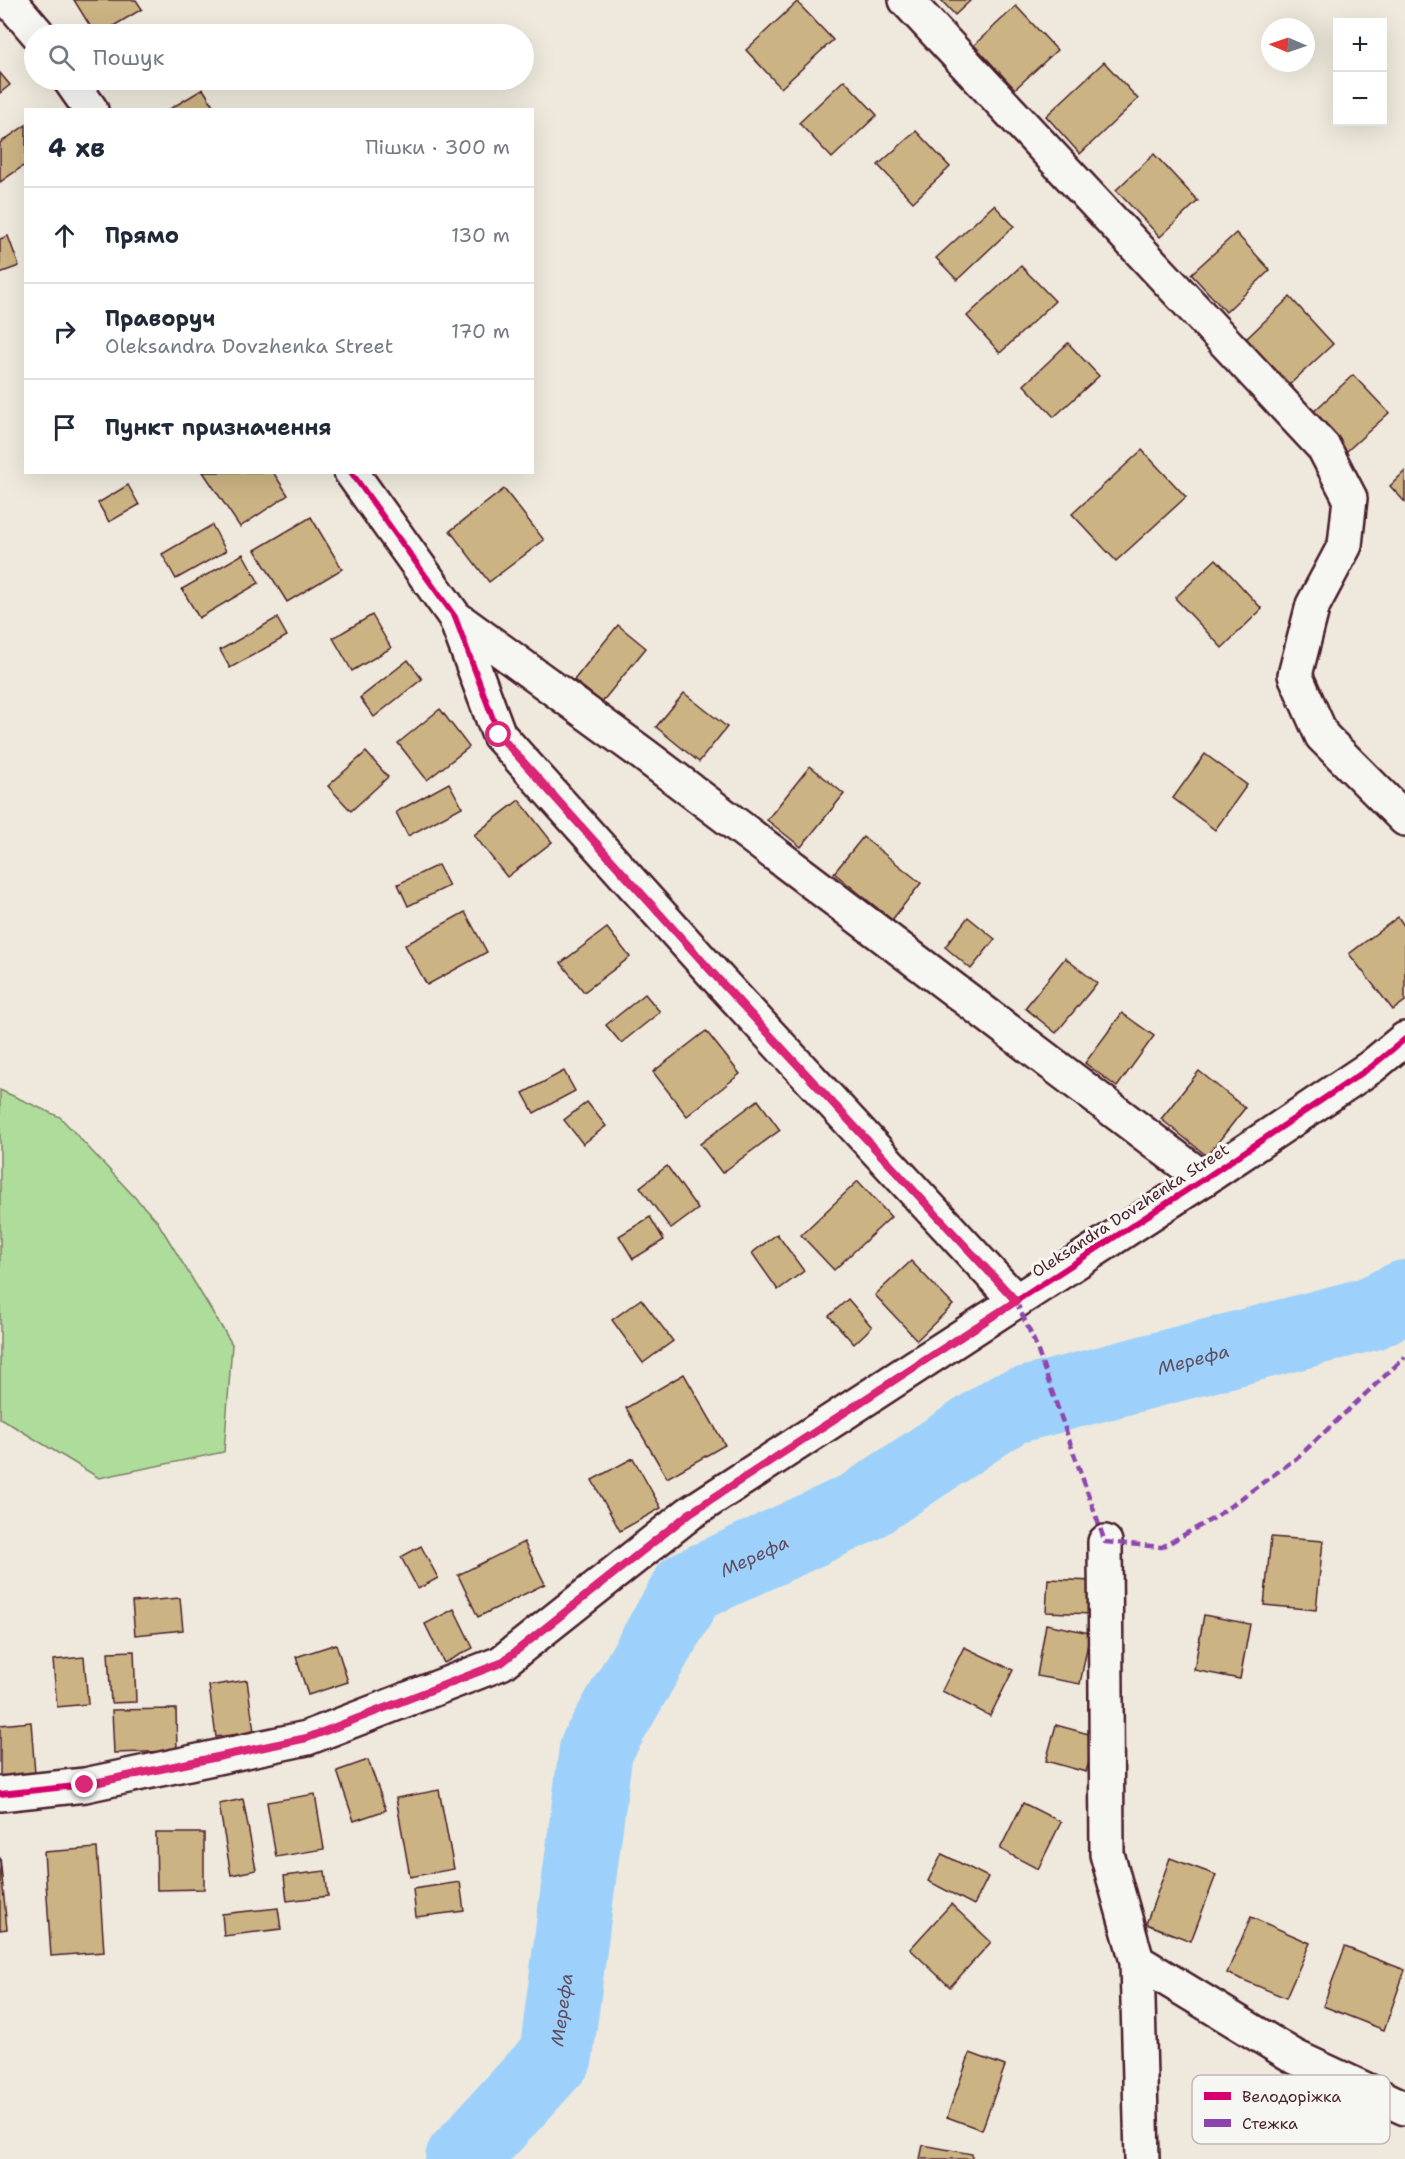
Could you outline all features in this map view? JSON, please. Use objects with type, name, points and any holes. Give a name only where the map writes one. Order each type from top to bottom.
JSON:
[{"type":"street","points":[[9,0],[29,24]]},
{"type":"street","points":[[906,0],[1324,448],[1350,498],[1345,545],[1313,605],[1295,675],[1322,736],[1405,819]]},
{"type":"street","points":[[77,90],[91,108]]},
{"type":"street","points":[[352,474],[455,617],[499,735],[720,981],[1016,1301]]},
{"type":"street","points":[[455,617],[643,754],[1204,1179]]},
{"type":"street","name":"Oleksandra Dovzhenka Street","points":[[0,1794],[85,1785],[307,1738],[501,1663],[690,1513],[1204,1179],[1371,1067],[1405,1039]]},
{"type":"street","points":[[1105,1542],[1107,1854],[1137,1961],[1142,2159]]},
{"type":"street","points":[[1137,1961],[1295,2057],[1334,2075]]},
{"type":"street","points":[[1390,2101],[1405,2108]]},
{"type":"green space","points":[[0,1090],[60,1117],[157,1221],[232,1344],[224,1452],[99,1478],[0,1418]]},
{"type":"building","points":[[74,0],[136,0],[142,9],[117,24],[89,24]]},
{"type":"building","points":[[941,0],[971,0],[955,15]]},
{"type":"building","points":[[797,2],[833,40],[781,88],[746,50]]},
{"type":"building","points":[[1016,6],[1057,50],[1015,89],[974,45]]},
{"type":"building","points":[[1104,62],[1138,99],[1080,154],[1046,116]]},
{"type":"building","points":[[0,73],[10,85],[0,93]]},
{"type":"building","points":[[844,80],[877,115],[832,158],[799,123]]},
{"type":"building","points":[[204,90],[215,108],[171,108]]},
{"type":"building","points":[[24,126],[24,165],[0,182],[0,143]]},
{"type":"building","points":[[916,131],[950,167],[913,202],[878,165]]},
{"type":"building","points":[[1154,154],[1198,201],[1160,237],[1116,190]]},
{"type":"building","points":[[994,205],[1014,226],[957,280],[936,258]]},
{"type":"building","points":[[1236,233],[1270,270],[1226,312],[1191,274]]},
{"type":"building","points":[[8,236],[19,266],[0,273],[0,239]]},
{"type":"building","points":[[1021,266],[1055,301],[1000,353],[967,316]]},
{"type":"building","points":[[1290,297],[1333,344],[1288,386],[1245,340]]},
{"type":"building","points":[[1068,343],[1099,376],[1054,417],[1024,385]]},
{"type":"building","points":[[1353,375],[1389,413],[1347,451],[1312,413]]},
{"type":"building","points":[[1142,450],[1186,497],[1116,561],[1072,514]]},
{"type":"building","points":[[1405,471],[1405,502],[1390,486]]},
{"type":"building","points":[[204,474],[274,474],[288,495],[240,527]]},
{"type":"building","points":[[128,485],[139,505],[109,522],[98,503]]},
{"type":"building","points":[[504,489],[544,540],[489,582],[450,531]]},
{"type":"building","points":[[311,517],[342,569],[287,602],[255,550]]},
{"type":"building","points":[[212,525],[226,551],[176,579],[162,554]]},
{"type":"building","points":[[243,554],[259,583],[199,618],[182,589]]},
{"type":"building","points":[[1216,559],[1262,609],[1222,648],[1175,598]]},
{"type":"building","points":[[372,615],[391,648],[352,671],[333,638]]},
{"type":"building","points":[[277,618],[287,636],[230,668],[220,650]]},
{"type":"building","points":[[618,625],[646,648],[602,702],[574,680]]},
{"type":"building","points":[[408,660],[422,679],[374,717],[360,698]]},
{"type":"building","points":[[684,693],[727,727],[699,762],[656,727]]},
{"type":"building","points":[[440,709],[469,747],[427,780],[398,743]]},
{"type":"building","points":[[366,752],[388,777],[351,811],[328,786]]},
{"type":"building","points":[[1205,754],[1247,785],[1215,830],[1173,798]]},
{"type":"building","points":[[810,766],[844,794],[801,847],[767,820]]},
{"type":"building","points":[[449,783],[462,807],[408,836],[396,812]]},
{"type":"building","points":[[519,800],[552,842],[507,877],[474,835]]},
{"type":"building","points":[[863,837],[921,883],[892,920],[834,873]]},
{"type":"building","points":[[438,865],[449,886],[408,906],[398,884]]},
{"type":"building","points":[[465,912],[487,952],[427,985],[405,945]]},
{"type":"building","points":[[968,917],[995,939],[971,969],[945,947]]},
{"type":"building","points":[[1398,917],[1405,927],[1405,1001],[1393,1010],[1349,954]]},
{"type":"building","points":[[607,928],[630,957],[584,992],[561,963]]},
{"type":"building","points":[[1065,958],[1097,983],[1056,1033],[1025,1008]]},
{"type":"building","points":[[645,994],[660,1012],[621,1043],[606,1025]]},
{"type":"building","points":[[1122,1013],[1154,1036],[1117,1087],[1085,1063]]},
{"type":"building","points":[[706,1031],[740,1074],[687,1116],[653,1072]]},
{"type":"building","points":[[564,1071],[575,1091],[534,1113],[523,1093]]},
{"type":"building","points":[[1199,1071],[1245,1108],[1207,1156],[1161,1119]]},
{"type":"building","points":[[758,1100],[780,1130],[722,1173],[700,1144]]},
{"type":"building","points":[[587,1102],[606,1126],[583,1144],[564,1120]]},
{"type":"building","points":[[667,1166],[698,1209],[671,1229],[640,1187]]},
{"type":"building","points":[[858,1181],[891,1217],[834,1270],[801,1235]]},
{"type":"building","points":[[650,1217],[664,1240],[633,1259],[619,1236]]},
{"type":"building","points":[[777,1234],[804,1271],[778,1290],[752,1253]]},
{"type":"building","points":[[911,1261],[953,1305],[917,1340],[875,1295]]},
{"type":"building","points":[[641,1299],[673,1341],[643,1363],[612,1320]]},
{"type":"building","points":[[848,1299],[872,1327],[854,1344],[829,1316]]},
{"type":"building","points":[[684,1374],[725,1445],[667,1478],[626,1408]]},
{"type":"building","points":[[633,1458],[661,1508],[620,1531],[592,1480]]},
{"type":"building","points":[[1271,1537],[1323,1541],[1316,1610],[1264,1605]]},
{"type":"building","points":[[524,1542],[545,1584],[478,1617],[458,1575]]},
{"type":"building","points":[[421,1546],[438,1578],[418,1589],[401,1557]]},
{"type":"building","points":[[1048,1579],[1093,1581],[1092,1614],[1046,1612]]},
{"type":"building","points":[[180,1598],[183,1630],[135,1635],[132,1602]]},
{"type":"building","points":[[454,1609],[473,1648],[444,1663],[425,1624]]},
{"type":"building","points":[[1204,1615],[1250,1624],[1240,1679],[1194,1670]]},
{"type":"building","points":[[1046,1624],[1090,1633],[1080,1684],[1037,1676]]},
{"type":"building","points":[[336,1644],[348,1682],[308,1695],[296,1657]]},
{"type":"building","points":[[964,1647],[1013,1670],[990,1716],[942,1691]]},
{"type":"building","points":[[134,1651],[136,1702],[111,1703],[108,1652]]},
{"type":"building","points":[[84,1657],[88,1704],[57,1707],[53,1660]]},
{"type":"building","points":[[247,1680],[254,1732],[216,1737],[209,1686]]},
{"type":"building","points":[[176,1709],[177,1751],[114,1753],[112,1710]]},
{"type":"building","points":[[31,1722],[35,1774],[0,1777],[0,1725]]},
{"type":"building","points":[[1056,1725],[1096,1736],[1086,1772],[1046,1761]]},
{"type":"building","points":[[368,1760],[386,1810],[354,1821],[337,1771]]},
{"type":"building","points":[[439,1790],[454,1869],[410,1877],[396,1798]]},
{"type":"building","points":[[315,1794],[324,1849],[276,1857],[267,1802]]},
{"type":"building","points":[[243,1799],[256,1870],[231,1875],[219,1804]]},
{"type":"building","points":[[1023,1803],[1061,1822],[1038,1869],[1000,1849]]},
{"type":"building","points":[[156,1833],[204,1833],[204,1889],[157,1890]]},
{"type":"building","points":[[97,1848],[104,1952],[51,1956],[44,1852]]},
{"type":"building","points":[[942,1854],[988,1877],[974,1905],[928,1881]]},
{"type":"building","points":[[0,1857],[7,1929],[0,1930]]},
{"type":"building","points":[[1170,1858],[1216,1875],[1191,1941],[1146,1924]]},
{"type":"building","points":[[325,1871],[328,1896],[287,1901],[284,1876]]},
{"type":"building","points":[[460,1882],[464,1911],[416,1917],[413,1889]]},
{"type":"building","points":[[951,1904],[991,1942],[950,1987],[910,1949]]},
{"type":"building","points":[[278,1908],[281,1929],[224,1936],[222,1914]]},
{"type":"building","points":[[1251,1917],[1310,1943],[1286,1998],[1227,1973]]},
{"type":"building","points":[[1345,1947],[1405,1970],[1384,2030],[1323,2006]]},
{"type":"building","points":[[970,2053],[1005,2066],[982,2130],[947,2117]]},
{"type":"building","points":[[923,2145],[972,2154],[972,2159],[920,2159]]},
{"type":"waterway","name":"Мерефа","points":[[462,2159],[556,2056],[596,1749],[689,1587],[861,1507],[1009,1408],[1369,1314],[1405,1297]]},
{"type":"marked path","points":[[1016,1301],[1035,1343],[1105,1542],[1162,1547],[1214,1518],[1298,1457],[1405,1357]]},
{"type":"cycle path","points":[[352,474],[455,617],[499,735],[720,981],[1016,1301]]},
{"type":"cycle path","points":[[0,1794],[85,1785],[307,1738],[501,1663],[690,1513],[1204,1179],[1371,1067],[1405,1039]]},
{"type":"route","points":[[85,1785],[307,1738],[501,1663],[690,1513],[1016,1301],[720,981],[499,735]]}]
